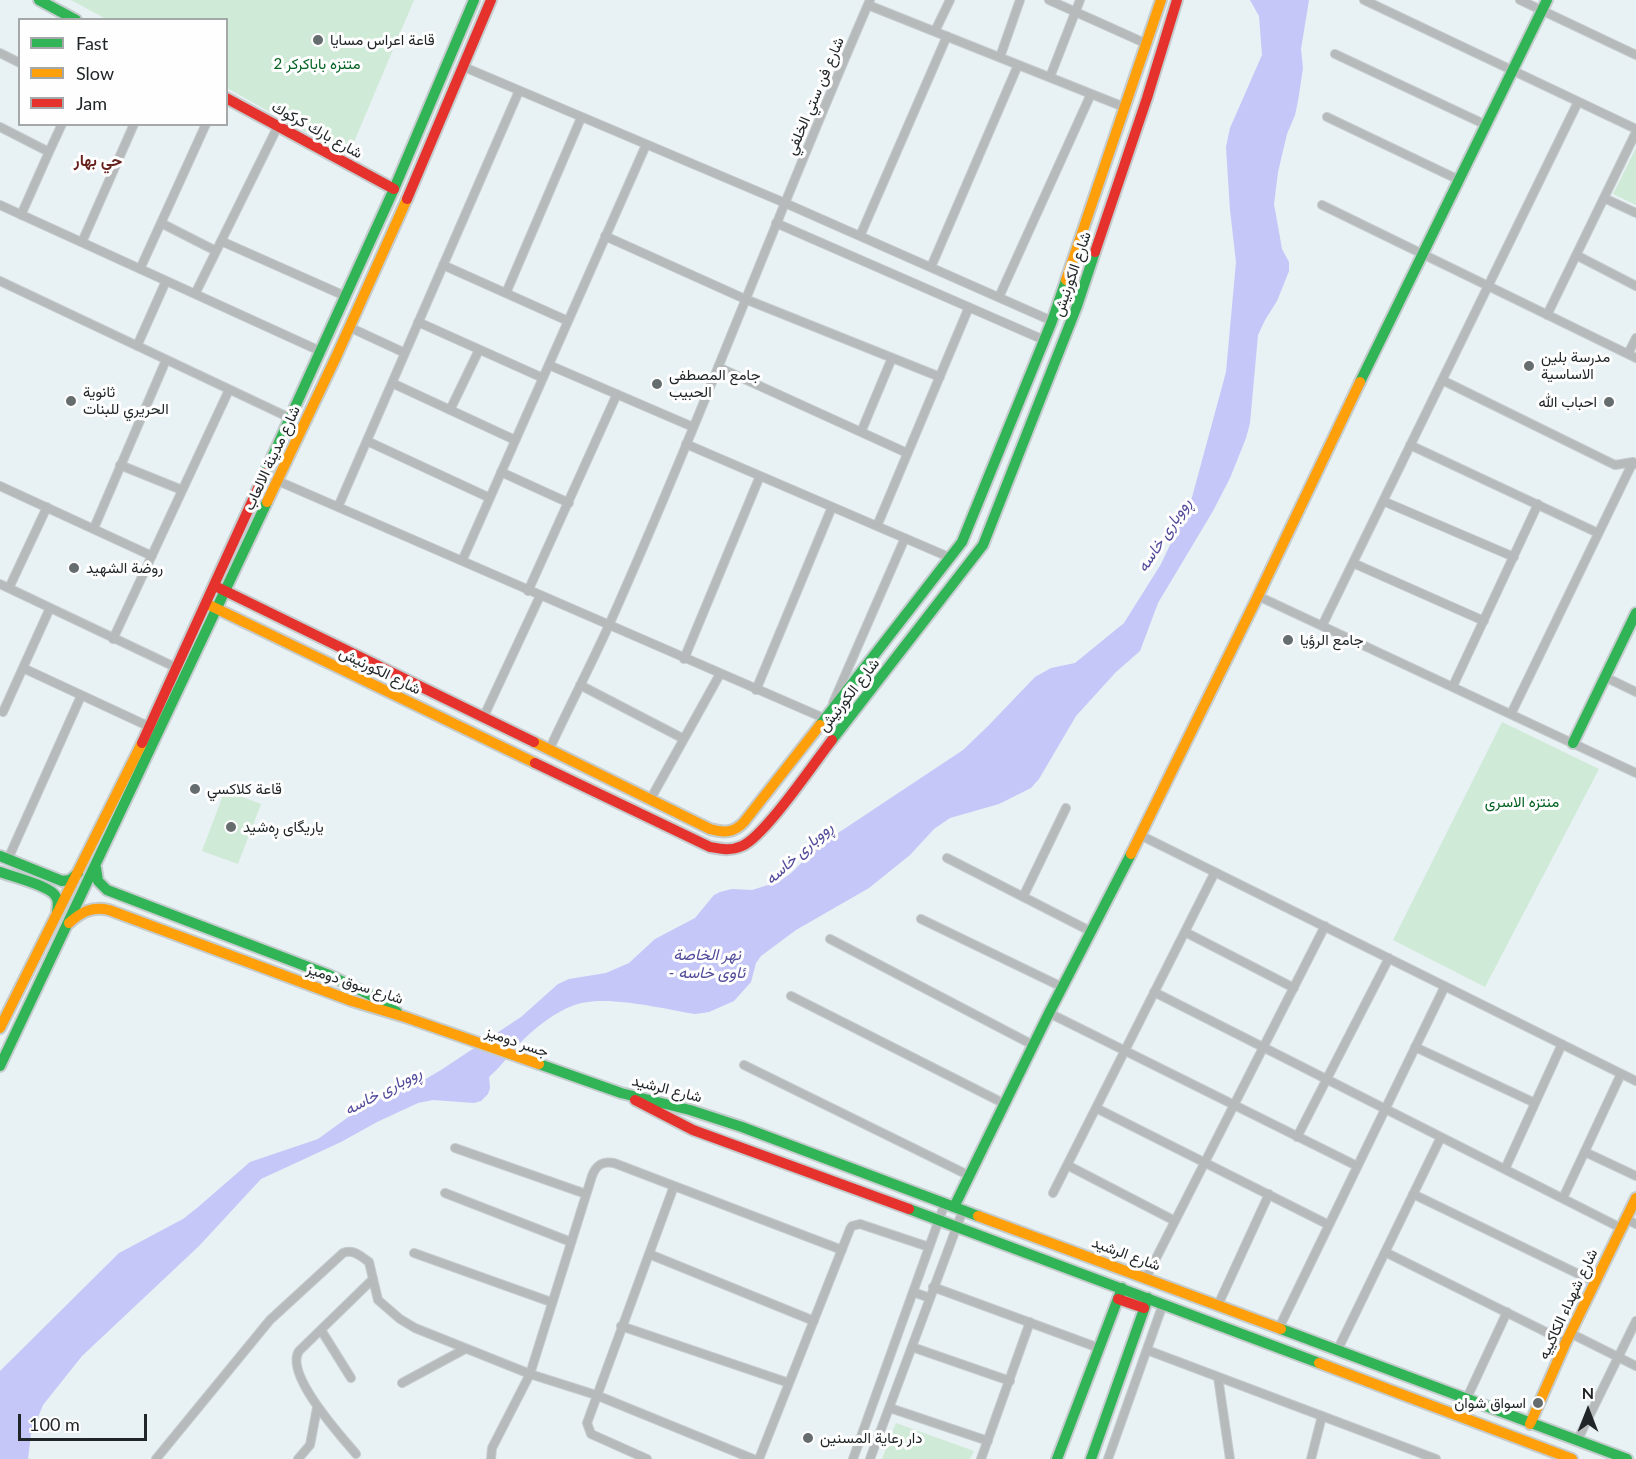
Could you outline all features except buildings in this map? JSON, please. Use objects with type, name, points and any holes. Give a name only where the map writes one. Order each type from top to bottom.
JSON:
[{"type":"main road","points":[[39,0],[72,18]]},
{"type":"main road","name":"شارع مدينة الالعاب","points":[[0,1065],[69,923],[212,606],[215,586],[394,189],[474,0]]},
{"type":"main road","name":"شارع الكورنيش","points":[[215,586],[550,748],[710,829],[726,832],[736,830],[825,720],[962,542],[1052,321],[1161,0]]},
{"type":"main road","name":"شارع الكورنيش","points":[[212,606],[710,847],[722,851],[741,848],[755,837],[781,806],[983,546],[1077,306],[1177,0]]},
{"type":"main road","name":"شارع مدينة الالعاب","points":[[0,1028],[81,868],[177,668],[212,606],[226,591],[382,254],[464,67],[489,1]]},
{"type":"main road","points":[[954,1206],[1258,596],[1420,254],[1545,5]]},
{"type":"main road","name":"شارع بارك كركوك","points":[[228,99],[394,189]]},
{"type":"main road","points":[[1094,195],[1113,200]]},
{"type":"main road","points":[[367,248],[382,254]]},
{"type":"main road","points":[[987,484],[1005,490]]},
{"type":"main road","points":[[1573,743],[1635,618]]},
{"type":"main road","points":[[415,704],[425,687]]},
{"type":"main road","points":[[4,858],[66,881],[74,878],[81,868]]},
{"type":"main road","name":"شارع سوق دوميز","points":[[97,862],[95,872],[97,879],[107,890],[329,975],[372,996],[405,1017]]},
{"type":"main road","points":[[0,872],[52,892],[57,899],[58,907],[55,918]]},
{"type":"main road","points":[[41,887],[47,875]]},
{"type":"main road","name":"شارع سوق دوميز","points":[[69,923],[86,910],[103,908],[352,1001],[405,1017]]},
{"type":"main road","name":"جسر دوميز","points":[[405,1017],[621,1093]]},
{"type":"main road","name":"شارع الرشيد","points":[[621,1093],[690,1110],[954,1206],[1627,1459]]},
{"type":"main road","name":"شارع الرشيد","points":[[621,1093],[693,1130],[956,1226],[1120,1294],[1146,1303],[1163,1304],[1572,1459]]},
{"type":"main road","name":"شارع شهداء الكاكييه","points":[[1530,1424],[1568,1337],[1595,1282],[1628,1224],[1636,1198]]},
{"type":"main road","points":[[1057,1459],[1120,1294]]},
{"type":"main road","points":[[1095,1458],[1146,1303]]},
{"type":"main road","points":[[1366,1380],[1372,1364]]},
{"type":"street","points":[[936,32],[950,0]]},
{"type":"street","points":[[1000,57],[1020,0]]},
{"type":"street","points":[[1049,0],[1147,44]]},
{"type":"street","points":[[1050,77],[1080,0]]},
{"type":"street","points":[[1364,0],[1636,131],[1547,315]]},
{"type":"street","points":[[1520,0],[1545,5],[1636,55]]},
{"type":"street","points":[[869,2],[936,32],[1124,107]]},
{"type":"street","name":"شارع فن ستي الخلفي","points":[[550,748],[608,626],[686,444],[869,2]]},
{"type":"street","points":[[860,236],[947,36]]},
{"type":"street","points":[[0,53],[18,62]]},
{"type":"street","points":[[1335,54],[1484,124]]},
{"type":"street","points":[[931,267],[1018,64]]},
{"type":"street","name":"شارع الكورنيش","points":[[464,67],[785,203],[1052,321]]},
{"type":"street","points":[[338,507],[519,92]]},
{"type":"street","points":[[999,297],[1091,94]]},
{"type":"street","points":[[1322,626],[1578,102]]},
{"type":"street","points":[[1327,117],[1458,179]]},
{"type":"street","points":[[506,293],[581,118]]},
{"type":"street","points":[[21,215],[61,126]]},
{"type":"street","points":[[82,242],[133,126]]},
{"type":"street","points":[[140,269],[205,126]]},
{"type":"street","points":[[195,294],[278,126]]},
{"type":"street","points":[[0,127],[49,152]]},
{"type":"street","points":[[462,561],[646,144]]},
{"type":"street","points":[[1604,198],[1636,213]]},
{"type":"street","points":[[0,205],[320,351]]},
{"type":"street","points":[[1322,206],[1632,356],[1636,338]]},
{"type":"street","points":[[161,223],[216,251]]},
{"type":"street","points":[[776,223],[1044,340]]},
{"type":"street","points":[[605,236],[745,299],[940,377]]},
{"type":"street","points":[[221,241],[345,296]]},
{"type":"street","points":[[1576,255],[1636,285]]},
{"type":"street","points":[[443,265],[568,321]]},
{"type":"street","points":[[0,281],[290,418]]},
{"type":"street","points":[[137,346],[166,281]]},
{"type":"street","points":[[877,526],[969,307]]},
{"type":"street","points":[[418,322],[543,378]]},
{"type":"street","points":[[349,327],[405,353]]},
{"type":"street","points":[[450,410],[479,350]]},
{"type":"street","points":[[861,432],[892,358]]},
{"type":"street","points":[[94,528],[166,360]]},
{"type":"street","points":[[549,364],[693,427]]},
{"type":"street","points":[[718,367],[907,453]]},
{"type":"street","points":[[1442,380],[1615,465],[1634,463]]},
{"type":"street","points":[[392,383],[515,440]]},
{"type":"street","points":[[113,639],[229,390]]},
{"type":"street","points":[[528,591],[617,394]]},
{"type":"street","points":[[367,441],[490,498]]},
{"type":"street","points":[[686,444],[951,558]]},
{"type":"street","points":[[1410,445],[1598,533]]},
{"type":"street","points":[[1511,714],[1634,463]]},
{"type":"street","points":[[120,465],[182,490]]},
{"type":"street","points":[[501,472],[569,503]]},
{"type":"street","points":[[684,659],[760,476]]},
{"type":"street","points":[[278,481],[825,720],[905,538]]},
{"type":"street","points":[[0,486],[152,556]]},
{"type":"street","points":[[1383,501],[1514,557]]},
{"type":"street","points":[[1453,686],[1538,504]]},
{"type":"street","points":[[9,588],[46,507]]},
{"type":"street","points":[[756,690],[832,507]]},
{"type":"street","points":[[1353,563],[1484,621]]},
{"type":"street","points":[[0,584],[177,668]]},
{"type":"street","points":[[484,716],[540,596]]},
{"type":"street","points":[[1258,596],[1636,773]]},
{"type":"street","points":[[1,714],[50,608]]},
{"type":"street","points":[[23,668],[150,727]]},
{"type":"street","points":[[650,800],[720,675]]},
{"type":"street","points":[[1605,677],[1636,692]]},
{"type":"street","points":[[580,686],[684,738]]},
{"type":"street","points":[[4,858],[81,696]]},
{"type":"street","points":[[1023,897],[1066,808]]},
{"type":"street","points":[[1140,835],[1636,1081]]},
{"type":"street","points":[[948,858],[1090,931]]},
{"type":"street","points":[[1053,1193],[1215,872]]},
{"type":"street","points":[[921,919],[1062,987]]},
{"type":"street","points":[[1146,1278],[1325,927]]},
{"type":"street","points":[[1185,932],[1294,988]]},
{"type":"street","points":[[830,939],[1034,1045]]},
{"type":"street","points":[[1297,1137],[1389,958]]},
{"type":"street","points":[[1279,1328],[1445,986]]},
{"type":"street","points":[[1154,992],[1563,1198],[1628,1224]]},
{"type":"street","points":[[791,996],[1005,1104]]},
{"type":"street","points":[[1049,1013],[1357,1166]]},
{"type":"street","points":[[1505,1169],[1562,1044]]},
{"type":"street","points":[[1415,1047],[1535,1102]]},
{"type":"street","points":[[744,1065],[970,1176]]},
{"type":"street","points":[[1563,1198],[1621,1074]]},
{"type":"street","points":[[1096,1108],[1329,1225]]},
{"type":"street","points":[[1337,1351],[1441,1137]]},
{"type":"street","points":[[454,1148],[586,1194]]},
{"type":"street","points":[[1585,1152],[1636,1176]]},
{"type":"street","points":[[491,1459],[492,1448],[530,1374],[594,1169],[600,1164],[607,1162],[842,1250]]},
{"type":"street","points":[[1067,1165],[1175,1221]]},
{"type":"street","points":[[647,1459],[591,1434],[587,1422],[674,1186]]},
{"type":"street","points":[[445,1192],[571,1242]]},
{"type":"street","points":[[1218,1305],[1269,1194]]},
{"type":"street","points":[[1413,1194],[1595,1282]]},
{"type":"street","points":[[853,1459],[939,1220],[954,1206]]},
{"type":"street","points":[[870,1459],[956,1226],[954,1206]]},
{"type":"street","points":[[759,1459],[852,1226],[860,1224],[929,1247]]},
{"type":"street","points":[[156,1459],[270,1320],[343,1252],[354,1251],[369,1262],[378,1300],[400,1319],[415,1328],[530,1374],[596,1395],[753,1459]]},
{"type":"street","points":[[1385,1252],[1507,1312],[1636,1366]]},
{"type":"street","points":[[414,1253],[551,1302]]},
{"type":"street","points":[[649,1254],[814,1321]]},
{"type":"street","points":[[356,1454],[317,1408],[295,1360],[299,1351],[373,1279]]},
{"type":"street","points":[[933,1287],[1099,1348]]},
{"type":"street","points":[[913,1292],[930,1298]]},
{"type":"street","points":[[1108,1459],[1163,1304]]},
{"type":"street","points":[[1466,1400],[1507,1312]]},
{"type":"street","points":[[1577,1441],[1636,1321]]},
{"type":"street","points":[[981,1459],[1030,1322]]},
{"type":"street","points":[[621,1326],[789,1383]]},
{"type":"street","points":[[321,1330],[351,1378]]},
{"type":"street","points":[[912,1347],[1010,1380]]},
{"type":"street","points":[[402,1383],[465,1349]]},
{"type":"street","points":[[1147,1350],[1436,1459]]},
{"type":"street","points":[[1218,1377],[1230,1459]]},
{"type":"street","points":[[298,1459],[310,1445],[317,1408]]},
{"type":"street","points":[[890,1408],[988,1441]]},
{"type":"street","points":[[1311,1459],[1322,1416]]},
{"type":"green space","name":"متنزه باباكركر 2","points":[[71,0],[414,0],[348,156],[228,89],[228,18],[104,18]]},
{"type":"green space","points":[[1636,148],[1636,205],[1613,194]]},
{"type":"green space","name":"منتزه الاسرى","points":[[1502,722],[1599,769],[1485,987],[1393,940]]},
{"type":"green space","name":"یاریگای ڕەشید","points":[[225,790],[261,804],[238,864],[202,851]]},
{"type":"green space","points":[[896,1423],[974,1451],[970,1459],[882,1459]]},
{"type":"water","name":"نهر الخاصة - ئاوی خاسە","points":[[1250,0],[1309,0],[1301,49],[1303,68],[1298,101],[1278,172],[1274,204],[1282,249],[1289,262],[1289,271],[1277,301],[1258,335],[1250,423],[1246,438],[1230,478],[1213,511],[1158,603],[1140,651],[1116,672],[1076,716],[1039,779],[1031,788],[999,804],[950,818],[934,829],[910,855],[869,888],[796,930],[761,956],[756,963],[751,982],[734,1001],[709,1012],[695,1014],[616,1002],[585,1002],[572,1006],[548,1019],[521,1042],[489,1077],[488,1094],[481,1101],[474,1103],[433,1100],[418,1103],[261,1179],[199,1246],[82,1356],[43,1405],[31,1434],[28,1459],[0,1459],[0,1371],[119,1253],[183,1219],[250,1162],[318,1139],[358,1110],[419,1083],[441,1070],[521,1017],[558,984],[569,979],[606,973],[629,963],[655,939],[695,918],[714,895],[732,889],[752,890],[778,882],[790,874],[820,845],[963,750],[1035,677],[1051,668],[1075,663],[1124,623],[1161,564],[1191,501],[1226,372],[1236,262],[1226,147],[1230,128],[1262,55],[1259,16]]},
{"type":"traffic: fast","points":[[39,0],[72,18]]},
{"type":"traffic: fast","points":[[265,473],[394,189],[474,0]]},
{"type":"traffic: fast","points":[[1360,382],[1547,0]]},
{"type":"traffic: fast","points":[[832,740],[983,545],[1077,306],[1095,252]]},
{"type":"traffic: fast","points":[[820,725],[962,542],[1052,321],[1066,280]]},
{"type":"traffic: fast","points":[[0,1066],[267,502]]},
{"type":"traffic: fast","points":[[1573,743],[1636,613]]},
{"type":"traffic: fast","points":[[954,1207],[1049,1013],[1131,854]]},
{"type":"traffic: fast","points":[[0,856],[62,881],[70,880],[78,873]]},
{"type":"traffic: fast","points":[[96,868],[98,881],[107,890],[329,975],[372,996],[397,1012]]},
{"type":"traffic: fast","points":[[0,872],[49,890],[57,898],[57,912]]},
{"type":"traffic: fast","points":[[539,1064],[621,1093],[690,1110],[742,1127],[978,1216]]},
{"type":"traffic: fast","points":[[909,1209],[1319,1363]]},
{"type":"traffic: fast","points":[[1057,1459],[1122,1288]]},
{"type":"traffic: fast","points":[[1091,1459],[1148,1298]]},
{"type":"traffic: fast","points":[[1281,1329],[1627,1459]]},
{"type":"traffic: slow","points":[[1066,280],[1161,0]]},
{"type":"traffic: slow","points":[[267,502],[336,357],[407,199]]},
{"type":"traffic: slow","points":[[1131,854],[1360,382]]},
{"type":"traffic: slow","points":[[207,604],[535,763]]},
{"type":"traffic: slow","points":[[534,742],[710,829],[724,831],[733,830],[744,822],[820,725]]},
{"type":"traffic: slow","points":[[0,1028],[142,743]]},
{"type":"traffic: slow","points":[[69,923],[87,911],[109,910],[352,1001],[539,1064]]},
{"type":"traffic: slow","points":[[1530,1424],[1566,1342],[1636,1198]]},
{"type":"traffic: slow","points":[[978,1216],[1281,1329]]},
{"type":"traffic: slow","points":[[1319,1363],[1572,1459]]},
{"type":"traffic: jam","points":[[407,199],[491,0]]},
{"type":"traffic: jam","points":[[1095,252],[1177,0]]},
{"type":"traffic: jam","points":[[228,99],[394,189]]},
{"type":"traffic: jam","points":[[142,743],[265,473]]},
{"type":"traffic: jam","points":[[215,586],[534,742]]},
{"type":"traffic: jam","points":[[535,763],[710,847],[730,849],[738,848],[752,840],[789,798],[832,740]]},
{"type":"traffic: jam","points":[[635,1100],[693,1130],[909,1209]]},
{"type":"traffic: jam","points":[[1118,1299],[1144,1308]]},
{"type":"place","name":"قاعة اعراس مسايا","points":[[318,40]]},
{"type":"place","name":"مدرسة بلين الاساسية","points":[[1529,366]]},
{"type":"place","name":"جامع المصطفى الحبيب","points":[[657,384]]},
{"type":"place","name":"ثانوية الحريري للبنات","points":[[71,401]]},
{"type":"place","name":"احباب الله","points":[[1609,402]]},
{"type":"place","name":"روضة الشهيد","points":[[74,568]]},
{"type":"place","name":"جامع الرؤيا","points":[[1288,640]]},
{"type":"place","name":"قاعة كلاكسي","points":[[195,789]]},
{"type":"place","name":"یاریگای ڕەشید","points":[[231,827]]},
{"type":"place","name":"اسواق شوان","points":[[1538,1403]]},
{"type":"place","name":"دار رعاية المسنين","points":[[808,1438]]},
{"type":"district","name":"حي بهار","points":[[98,161]]},
{"type":"water label","name":"ڕووباری خاسە","points":[[1164,535]]},
{"type":"water label","name":"ڕووباری خاسە","points":[[799,853]]},
{"type":"water label","name":"ڕووباری خاسە","points":[[383,1091]]}]
